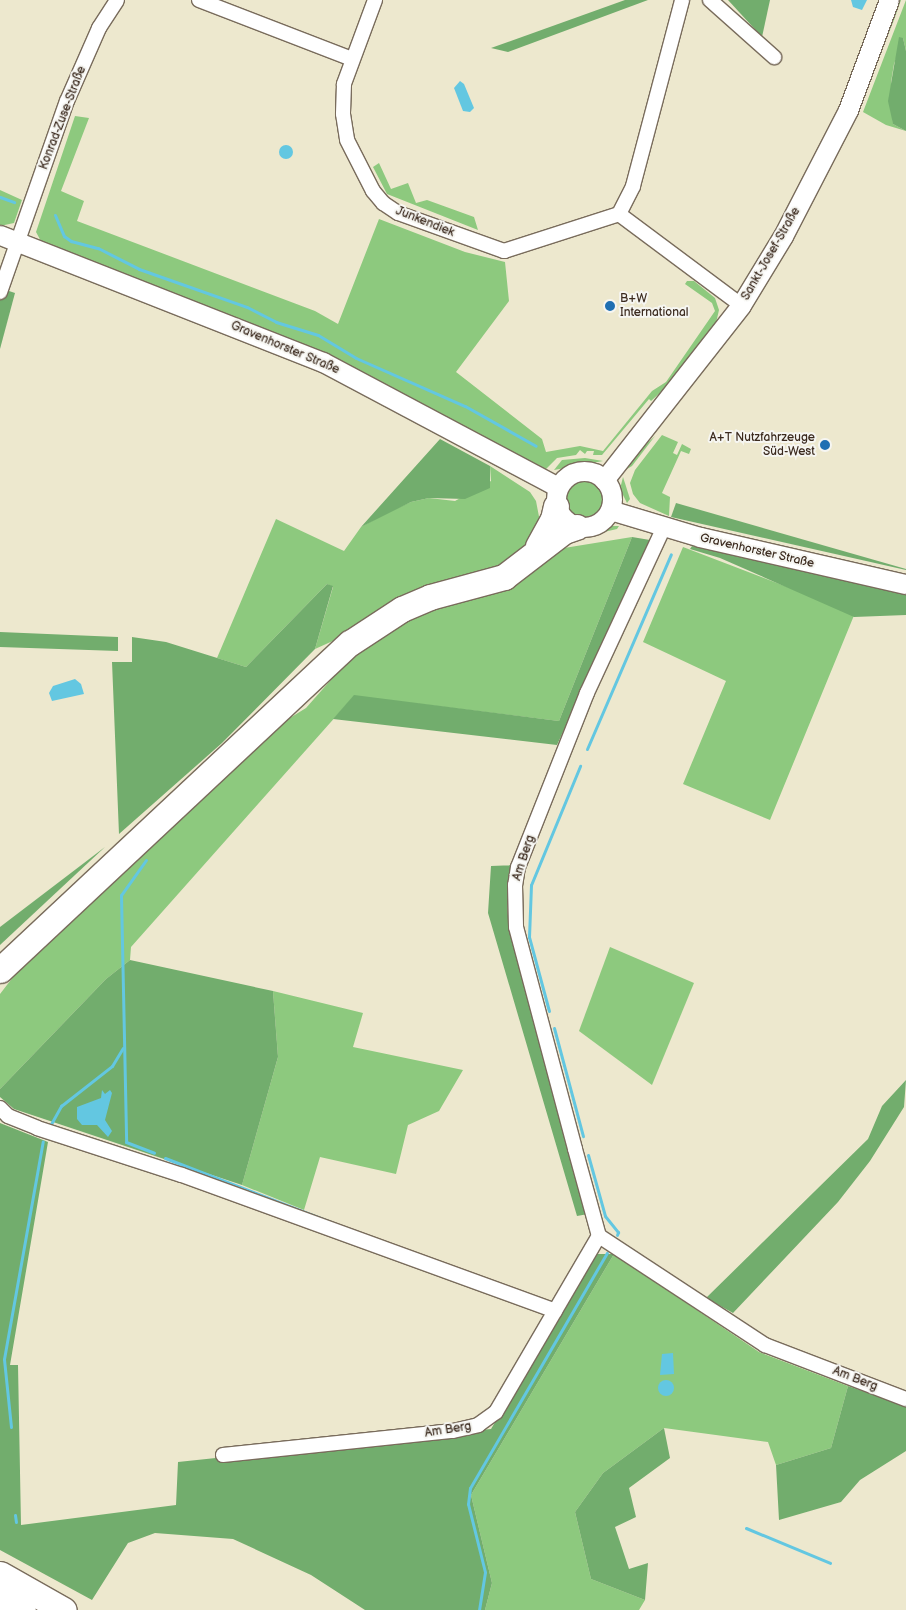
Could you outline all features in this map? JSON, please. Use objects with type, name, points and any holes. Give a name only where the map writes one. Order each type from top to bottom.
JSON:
[{"type":"highway","points":[[532,557],[553,519],[557,496]]},
{"type":"highway","points":[[0,970],[350,643],[402,609],[430,597],[504,577],[564,531],[576,527]]},
{"type":"highway","points":[[0,1574],[64,1610]]},
{"type":"highway","points":[[0,1597],[23,1610]]},
{"type":"main road","name":"Sankt-Josef-Straße","points":[[604,480],[741,306],[783,236],[848,110],[889,0]]},
{"type":"main road","name":"Gravenhorster Straße","points":[[0,235],[332,366],[557,496]]},
{"type":"main road","points":[[579,471],[597,474],[604,480],[612,494],[610,510],[600,523],[576,527],[563,519],[557,496],[563,479],[579,471]]},
{"type":"main road","name":"Gravenhorster Straße","points":[[610,510],[664,527],[757,551],[906,584]]},
{"type":"street","name":"Konrad-Zuse-Straße","points":[[0,292],[67,101],[98,28],[117,0]]},
{"type":"street","points":[[199,0],[352,58]]},
{"type":"street","name":"Junkendiek","points":[[375,0],[352,58],[344,92],[343,114],[347,140],[373,190],[383,204],[398,213],[504,251],[518,249],[619,214]]},
{"type":"street","points":[[682,0],[633,186],[619,214],[741,306]]},
{"type":"street","points":[[710,0],[774,57]]},
{"type":"street","name":"Am Berg","points":[[664,527],[587,693],[518,867],[515,885],[516,927],[599,1236],[766,1345],[906,1399]]},
{"type":"street","points":[[0,1108],[8,1116],[37,1128],[182,1175],[555,1311]]},
{"type":"street","name":"Am Berg","points":[[223,1455],[453,1431],[478,1426],[496,1412],[599,1236]]},
{"type":"green space","points":[[625,0],[648,0],[508,52],[491,48]]},
{"type":"green space","points":[[728,0],[770,0],[762,37]]},
{"type":"green space","points":[[898,0],[901,0],[894,20],[858,111]]},
{"type":"green space","points":[[906,0],[906,51],[903,38],[894,64],[891,82],[893,124],[906,131],[886,125],[863,112]]},
{"type":"green space","points":[[899,37],[903,38],[906,51],[906,131],[893,124],[888,101]]},
{"type":"green space","points":[[75,116],[89,118],[61,191],[84,201],[77,221],[315,311],[338,324],[379,219],[465,252],[505,262],[509,301],[456,372],[542,439],[546,452],[580,446],[603,451],[652,391],[666,382],[715,311],[712,303],[685,284],[687,281],[694,281],[715,298],[719,310],[716,323],[675,379],[651,401],[649,399],[602,455],[593,455],[594,451],[587,451],[585,454],[580,450],[576,455],[557,458],[545,470],[43,245],[36,232]]},
{"type":"green space","points":[[379,163],[391,189],[408,183],[416,203],[427,200],[474,217],[478,230],[387,194],[373,167]]},
{"type":"green space","points":[[0,190],[22,200],[14,223],[0,226]]},
{"type":"green space","points":[[0,288],[15,293],[0,349]]},
{"type":"green space","points":[[662,435],[678,442],[673,453],[677,455],[682,444],[691,449],[689,454],[681,451],[662,493],[670,497],[669,516],[640,503],[633,494],[630,483],[635,470]]},
{"type":"green space","points":[[655,436],[632,466],[627,469],[641,449]]},
{"type":"green space","points":[[440,439],[490,466],[490,488],[465,499],[429,498],[411,502],[361,527]]},
{"type":"green space","points":[[585,458],[603,461],[554,470],[562,460]]},
{"type":"green space","points":[[490,466],[530,492],[536,501],[541,527],[515,559],[315,649],[333,587],[327,584],[246,667],[217,658],[276,519],[344,551],[361,527],[386,513],[411,502],[429,498],[455,501],[491,481]]},
{"type":"green space","points":[[623,477],[630,499],[627,503],[620,489]]},
{"type":"green space","points":[[588,478],[596,481],[602,487],[605,499],[602,511],[596,517],[580,520],[572,517],[566,511],[563,495],[566,487],[572,481]]},
{"type":"green space","points":[[676,503],[906,569],[906,570],[671,517]]},
{"type":"green space","points":[[609,526],[619,526],[617,529],[569,540]]},
{"type":"green space","points":[[632,537],[559,721],[354,696],[131,947],[130,960],[106,979],[0,1089],[0,994],[17,972],[277,726],[306,708],[345,664],[369,643],[419,615],[514,584],[558,549]]},
{"type":"green space","points":[[632,537],[650,540],[557,745],[333,719],[354,695],[559,721]]},
{"type":"green space","points":[[692,546],[906,595],[906,615],[854,617],[720,558],[690,549]]},
{"type":"green space","points":[[683,547],[855,613],[770,820],[683,784],[726,681],[643,642]]},
{"type":"green space","points":[[327,584],[333,586],[315,649],[222,743],[119,834],[112,662],[132,662],[132,637],[166,642],[246,667]]},
{"type":"green space","points":[[0,632],[118,637],[118,651],[0,647]]},
{"type":"green space","points":[[105,847],[0,945],[0,927]]},
{"type":"green space","points":[[513,865],[507,908],[510,929],[588,1214],[577,1216],[488,913],[491,866]]},
{"type":"green space","points":[[610,947],[694,983],[652,1085],[579,1031]]},
{"type":"green space","points":[[130,960],[273,991],[278,1057],[242,1185],[14,1109],[0,1097],[0,1089],[106,979]]},
{"type":"green space","points":[[273,991],[363,1013],[353,1047],[463,1070],[439,1111],[408,1125],[396,1174],[320,1157],[304,1210],[242,1185],[278,1057]]},
{"type":"green space","points":[[906,1080],[904,1107],[870,1161],[838,1202],[733,1313],[706,1298],[868,1139],[882,1106]]},
{"type":"green space","points":[[0,1123],[48,1142],[10,1365],[18,1365],[21,1525],[176,1505],[178,1462],[491,1429],[595,1254],[614,1254],[471,1495],[492,1583],[485,1610],[365,1610],[311,1575],[233,1539],[155,1533],[128,1543],[92,1600],[0,1550]]},
{"type":"green space","points":[[614,1254],[759,1352],[848,1386],[831,1448],[776,1465],[768,1442],[664,1428],[603,1473],[575,1512],[591,1579],[645,1600],[639,1610],[485,1610],[492,1583],[471,1495]]},
{"type":"green space","points":[[848,1386],[906,1406],[906,1451],[860,1480],[841,1502],[779,1520],[776,1465],[831,1448]]},
{"type":"green space","points":[[664,1428],[670,1458],[629,1488],[636,1517],[615,1527],[629,1569],[648,1563],[645,1600],[591,1579],[575,1512],[603,1473]]},
{"type":"water","points":[[851,0],[867,0],[862,10],[853,7]]},
{"type":"water","points":[[460,81],[464,84],[474,108],[470,112],[463,111],[454,88]]},
{"type":"water","points":[[286,145],[291,147],[293,152],[291,157],[286,159],[281,157],[279,152],[281,147]]},
{"type":"water","points":[[75,679],[81,684],[84,694],[52,701],[49,693],[53,686]]},
{"type":"water","points":[[102,1090],[105,1094],[110,1090],[112,1093],[105,1120],[112,1131],[108,1137],[97,1125],[82,1125],[77,1119],[77,1107],[101,1098]]},
{"type":"water","points":[[673,1353],[674,1374],[660,1375],[662,1354]]},
{"type":"water","points":[[666,1380],[672,1382],[674,1388],[672,1394],[666,1396],[660,1394],[658,1388],[660,1382]]},
{"type":"waterway","points":[[0,197],[14,202]]},
{"type":"waterway","points":[[55,215],[64,236],[71,241],[98,248],[139,269],[247,307],[276,322],[318,335],[356,358],[465,406],[536,446]]},
{"type":"waterway","points":[[587,749],[671,554]]},
{"type":"waterway","points":[[549,1011],[529,937],[531,885],[580,766]]},
{"type":"waterway","points":[[146,860],[121,895],[126,1142],[154,1153]]},
{"type":"waterway","points":[[554,1028],[583,1136]]},
{"type":"waterway","points":[[51,1124],[61,1106],[112,1066],[123,1048]]},
{"type":"waterway","points":[[11,1427],[4,1359],[43,1141]]},
{"type":"waterway","points":[[588,1155],[605,1216],[618,1232],[617,1235]]},
{"type":"waterway","points":[[165,1158],[336,1224]]},
{"type":"waterway","points":[[479,1610],[485,1572],[468,1504],[470,1488],[607,1253]]},
{"type":"waterway","points":[[15,1515],[16,1522]]},
{"type":"waterway","points":[[746,1528],[830,1563]]},
{"type":"place","name":"B+W International","points":[[610,306]]},
{"type":"place","name":"A+T Nutzfahrzeuge Süd-West","points":[[825,445]]}]
